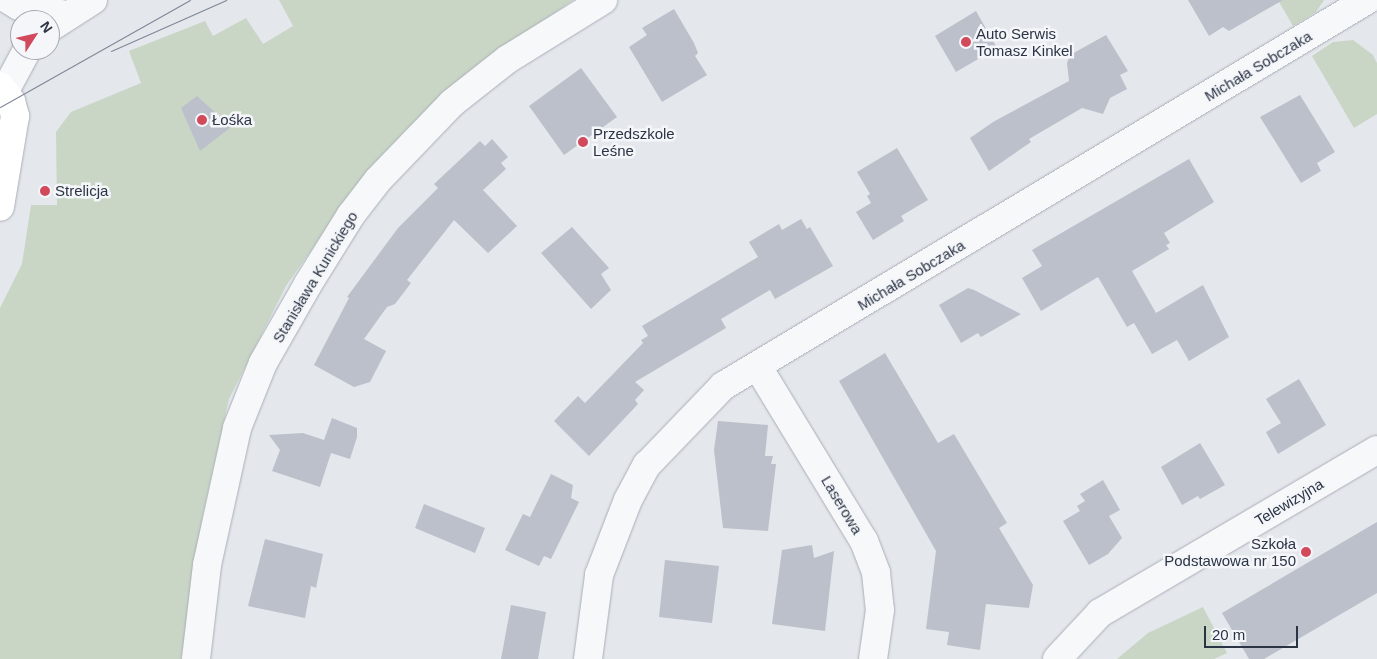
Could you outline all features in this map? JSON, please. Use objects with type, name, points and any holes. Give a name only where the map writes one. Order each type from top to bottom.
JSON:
[{"type":"main road","points":[[0,207],[15,116],[3,88]]},
{"type":"street","points":[[9,0],[29,10]]},
{"type":"street","points":[[60,21],[93,0]]},
{"type":"street","name":"Stanisława Kunickiego","points":[[196,659],[207,565],[237,428],[263,363],[313,276],[351,215],[378,180],[452,103],[508,59],[603,0]]},
{"type":"street","points":[[1367,0],[1377,18]]},
{"type":"street","name":"Michała Sobczaka","points":[[588,659],[599,575],[628,500],[648,465],[723,386],[1367,0]]},
{"type":"street","points":[[3,88],[21,60]]},
{"type":"street","name":"Laserowa","points":[[758,366],[864,541],[876,573],[880,610],[874,659]]},
{"type":"street","name":"Telewizyjna","points":[[1057,659],[1100,614],[1377,450]]},
{"type":"green space","points":[[279,0],[573,0],[453,84],[404,132],[368,170],[286,286],[229,399],[203,514],[181,659],[0,659],[0,308],[22,264],[31,205],[57,205],[56,132],[71,112],[141,83],[129,51],[205,21],[213,36],[246,18],[263,44],[293,26]]},
{"type":"green space","points":[[1278,0],[1324,0],[1316,12],[1293,26]]},
{"type":"green space","points":[[1353,40],[1373,55],[1377,63],[1377,114],[1354,128],[1312,56],[1333,42]]},
{"type":"green space","points":[[1203,607],[1227,653],[1214,659],[1117,659],[1148,633]]},
{"type":"building","points":[[1188,0],[1283,0],[1229,31],[1223,27],[1209,36]]},
{"type":"building","points":[[674,9],[694,43],[698,53],[695,56],[707,75],[662,102],[629,47],[647,35],[642,28]]},
{"type":"building","name":"Auto Serwis Tomasz Kinkel","points":[[976,11],[997,48],[956,72],[935,36]]},
{"type":"building","points":[[1106,35],[1128,71],[1120,75],[1127,89],[1110,98],[1103,114],[1082,108],[1029,139],[1031,142],[989,171],[970,138],[993,122],[1069,81],[1067,63],[1070,55]]},
{"type":"building","points":[[581,68],[617,117],[564,155],[529,106]]},
{"type":"building","points":[[1300,95],[1335,152],[1317,163],[1321,171],[1301,183],[1260,117]]},
{"type":"building","points":[[197,96],[231,127],[200,151],[181,108]]},
{"type":"building","points":[[492,139],[508,157],[501,163],[506,169],[483,190],[517,226],[488,253],[454,220],[407,280],[411,283],[395,304],[387,307],[364,339],[386,351],[370,382],[354,387],[314,365],[349,298],[347,297],[398,228],[438,188],[434,184],[480,141],[485,146]]},
{"type":"building","points":[[897,148],[928,200],[901,216],[904,221],[873,240],[856,212],[871,203],[867,196],[870,194],[857,172]]},
{"type":"building","points":[[1189,159],[1214,202],[1164,233],[1170,243],[1166,245],[1169,249],[1132,271],[1156,313],[1203,285],[1229,337],[1189,361],[1177,340],[1152,354],[1134,323],[1127,327],[1098,277],[1041,311],[1022,278],[1042,266],[1032,250]]},
{"type":"building","points":[[801,219],[807,229],[810,227],[833,266],[775,299],[770,290],[721,319],[726,328],[635,382],[644,390],[635,400],[638,404],[589,456],[554,421],[578,396],[585,403],[643,343],[641,340],[648,336],[642,326],[758,257],[749,242],[779,224],[782,230]]},
{"type":"building","points":[[572,227],[609,268],[601,274],[611,290],[591,309],[541,253]]},
{"type":"building","points":[[968,288],[1021,314],[981,337],[978,333],[961,343],[939,305]]},
{"type":"building","points":[[885,353],[938,443],[954,434],[1007,523],[999,528],[1033,585],[1029,608],[986,604],[980,650],[947,645],[949,632],[926,629],[936,551],[839,381]]},
{"type":"building","points":[[1299,379],[1326,425],[1278,454],[1266,432],[1281,423],[1266,399]]},
{"type":"building","points":[[332,418],[357,428],[357,437],[350,459],[331,453],[320,487],[272,471],[280,450],[269,435],[303,433],[324,440]]},
{"type":"building","points":[[718,421],[768,425],[765,456],[773,456],[771,464],[776,464],[768,531],[723,528],[714,450]]},
{"type":"building","points":[[1200,443],[1225,485],[1200,499],[1198,496],[1182,505],[1161,467]]},
{"type":"building","points":[[551,474],[573,485],[571,498],[579,502],[551,559],[544,556],[539,566],[505,550],[523,514],[530,517]]},
{"type":"building","points":[[1103,480],[1120,510],[1109,516],[1122,538],[1108,554],[1089,565],[1063,521],[1080,511],[1077,506],[1085,501],[1080,494]]},
{"type":"building","points":[[424,504],[485,528],[475,553],[415,528]]},
{"type":"building","points":[[1377,522],[1377,593],[1264,659],[1249,659],[1222,613]]},
{"type":"building","points":[[265,539],[323,554],[316,588],[311,586],[305,618],[248,606]]},
{"type":"building","points":[[812,545],[814,558],[834,551],[825,631],[772,624],[782,550]]},
{"type":"building","points":[[665,560],[719,566],[712,623],[659,617]]},
{"type":"building","points":[[511,605],[546,612],[538,659],[501,659]]},
{"type":"tram line","points":[[0,107],[190,0]]},
{"type":"tram line","points":[[111,51],[226,0]]},
{"type":"place","name":"Auto Serwis Tomasz Kinkel","points":[[966,42]]},
{"type":"place","name":"Łośka","points":[[202,120]]},
{"type":"place","name":"Przedszkole Leśne","points":[[583,142]]},
{"type":"place","name":"Strelicja","points":[[45,191]]},
{"type":"place","name":"Szkoła Podstawowa nr 150","points":[[1306,552]]}]
